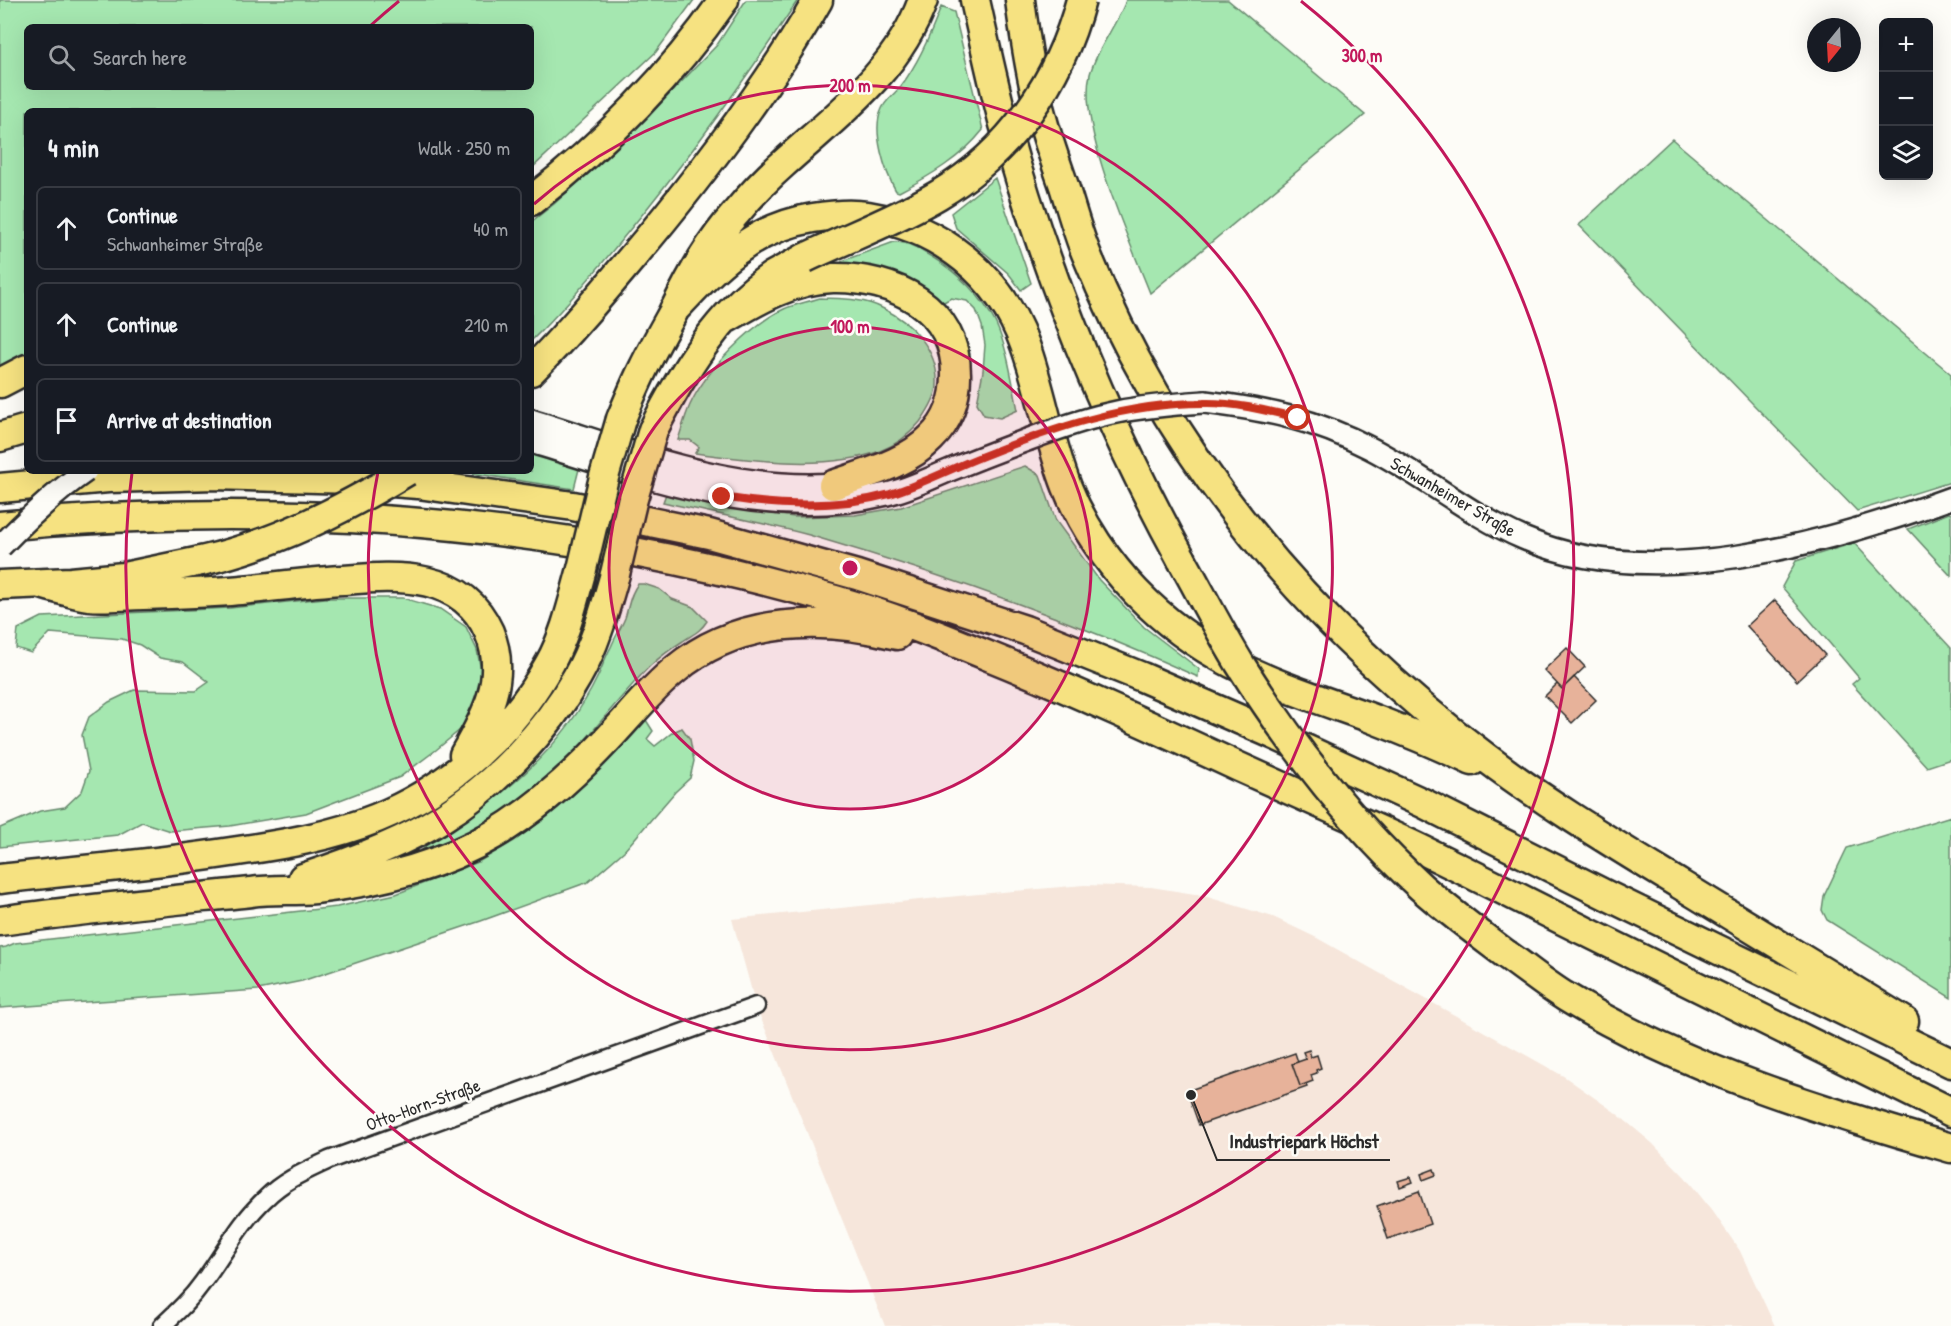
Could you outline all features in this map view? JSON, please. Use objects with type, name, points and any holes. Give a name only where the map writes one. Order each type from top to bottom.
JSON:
[{"type":"highway","points":[[534,198],[583,157],[641,101],[724,0]]},
{"type":"highway","points":[[534,368],[625,267],[716,153],[781,62],[818,0]]},
{"type":"highway","points":[[0,877],[191,858],[289,843],[376,819],[434,788],[477,754],[505,727],[550,663],[564,631],[621,419],[641,371],[690,278],[712,243],[734,215],[781,165],[858,97],[882,72],[906,36],[923,0]]},
{"type":"highway","points":[[975,0],[1005,125],[1048,264],[1096,386],[1154,509],[1239,661],[1292,741],[1332,792],[1372,838],[1462,922],[1566,997],[1623,1028],[1759,1088],[1951,1148]]},
{"type":"highway","points":[[1020,0],[1041,117],[1084,250],[1131,350],[1169,419],[1238,518],[1274,562],[1337,630],[1374,664],[1446,726],[1529,789],[1951,1052]]},
{"type":"highway","points":[[264,890],[339,866],[404,839],[442,818],[484,787],[540,732],[578,676],[604,611],[632,501],[654,430],[677,384],[694,357],[745,298],[772,277],[805,258],[939,195],[993,154],[1020,124],[1054,73],[1075,23],[1081,0]]},
{"type":"highway","points":[[674,310],[708,274],[739,248],[768,231],[794,222],[821,217],[862,215],[896,222],[931,236],[957,252],[984,278],[1013,320],[1024,343],[1054,448],[1069,491],[1103,551],[1119,572],[1153,608],[1196,643],[1244,671],[1440,746],[1529,789]]},
{"type":"highway","points":[[727,318],[774,292],[819,280],[843,279],[885,285],[914,297],[945,329],[955,358],[956,391],[950,410],[939,430],[911,455],[833,484]]},
{"type":"highway","points":[[0,383],[24,371]]},
{"type":"highway","points":[[0,437],[24,430]]},
{"type":"highway","points":[[0,585],[124,577],[201,561],[286,535],[352,503],[402,474]]},
{"type":"highway","points":[[0,488],[108,478],[215,475],[352,479],[418,484],[499,494],[596,510],[709,534],[857,574],[1025,630],[1266,730],[1423,803],[1951,1063]]},
{"type":"highway","points":[[0,526],[154,515],[295,514],[426,522],[639,551],[842,601],[1018,668],[1412,845],[1951,1112]]},
{"type":"highway","points":[[40,584],[89,596],[229,591],[394,577],[420,580],[451,590],[476,611],[486,626],[495,650],[497,670],[494,695],[490,706],[453,773]]},
{"type":"highway","points":[[0,921],[68,911],[264,890],[312,889],[378,880],[439,861],[491,836],[543,801],[558,789],[608,739],[641,701],[678,667],[710,647],[746,632],[774,626],[808,623],[871,630],[1018,668]]},
{"type":"street","name":"Schwanheimer Straße","points":[[982,456],[1058,428],[1114,412],[1169,404],[1205,402],[1280,414],[1330,430],[1373,449],[1463,506],[1524,538],[1559,549],[1616,562],[1686,562],[1766,551],[1866,527],[1951,498]]},
{"type":"street","points":[[534,421],[712,474],[771,483],[798,485],[858,482],[982,456]]},
{"type":"street","points":[[534,443],[699,492],[779,504],[850,502],[889,494],[982,456]]},
{"type":"street","points":[[0,548],[59,489],[82,474]]},
{"type":"street","name":"Otto-Horn-Straße","points":[[162,1326],[204,1281],[244,1221],[267,1197],[291,1178],[328,1160],[756,1006]]},
{"type":"shaded area","points":[[1084,885],[1151,887],[1201,895],[1273,917],[1317,938],[1565,1077],[1616,1113],[1652,1143],[1685,1177],[1714,1213],[1740,1251],[1775,1326],[885,1326],[756,1006],[732,919]]},
{"type":"green space","points":[[0,0],[694,0],[656,52],[534,166],[534,108],[24,108],[24,355],[0,366]]},
{"type":"green space","points":[[746,0],[798,0],[737,89],[673,176],[593,274],[534,338],[534,220],[633,132],[717,45]]},
{"type":"green space","points":[[1126,0],[1228,0],[1365,115],[1150,293],[1108,184],[1091,123],[1088,96],[1092,67]]},
{"type":"green space","points":[[941,7],[954,12],[983,130],[944,166],[899,192],[892,183],[881,152],[878,130],[881,111],[919,58]]},
{"type":"green space","points":[[1672,139],[1951,374],[1951,482],[1857,511],[1579,225]]},
{"type":"green space","points":[[995,178],[1031,283],[1021,290],[1009,274],[956,228],[951,213]]},
{"type":"green space","points":[[894,242],[909,244],[941,263],[969,286],[984,304],[1004,344],[1018,410],[1000,418],[984,415],[977,403],[985,345],[982,326],[976,310],[967,301],[951,298],[942,303],[926,292],[841,267],[842,261]]},
{"type":"green space","points":[[820,298],[852,300],[875,305],[893,314],[913,329],[928,349],[936,372],[937,390],[928,409],[912,431],[880,451],[836,461],[812,462],[764,461],[695,453],[699,447],[690,440],[678,440],[688,409],[697,392],[730,350],[771,316],[788,307]]},
{"type":"green space","points":[[534,455],[579,469],[574,489],[477,474],[534,474]]},
{"type":"green space","points":[[1025,466],[1040,475],[1056,521],[1099,580],[1144,627],[1199,669],[1198,677],[1055,617],[908,566],[791,530],[663,502],[666,494],[716,506],[794,517],[855,515],[901,507]]},
{"type":"green space","points":[[1951,514],[1951,576],[1908,529]]},
{"type":"green space","points":[[1854,543],[1951,648],[1951,759],[1927,767],[1852,684],[1859,678],[1782,587],[1796,561]]},
{"type":"green space","points":[[638,584],[659,589],[672,599],[693,607],[707,621],[699,630],[650,666],[572,755],[540,786],[484,824],[423,849],[426,844],[502,793],[546,752],[566,729],[598,676]]},
{"type":"green space","points":[[325,598],[403,598],[440,609],[466,627],[477,650],[482,675],[475,702],[461,729],[400,777],[306,813],[230,826],[170,831],[142,822],[118,835],[0,847],[0,828],[40,811],[65,807],[82,791],[89,771],[82,735],[89,717],[109,702],[134,690],[196,691],[209,682],[183,662],[160,658],[140,645],[122,639],[50,633],[31,653],[16,648],[18,629],[42,617],[230,608]]},
{"type":"green space","points":[[646,720],[653,731],[647,739],[655,746],[682,728],[690,739],[694,761],[690,778],[624,851],[588,882],[481,921],[302,981],[258,990],[0,1008],[0,948],[15,943],[337,907],[396,894],[478,862],[514,841],[551,814],[576,792]]},
{"type":"green space","points":[[1951,816],[1951,998],[1827,920],[1822,910],[1824,896],[1847,848]]},
{"type":"building","points":[[1775,600],[1825,655],[1797,681],[1747,626]]},
{"type":"building","points":[[1567,648],[1585,667],[1562,689],[1544,670]]},
{"type":"building","points":[[1574,677],[1596,700],[1572,723],[1545,696],[1557,684],[1562,689]]},
{"type":"building","points":[[1309,1050],[1311,1057],[1317,1055],[1321,1068],[1316,1070],[1317,1073],[1311,1075],[1313,1081],[1300,1086],[1292,1064],[1306,1059],[1303,1052]]},
{"type":"building","points":[[1295,1053],[1298,1062],[1292,1064],[1300,1086],[1306,1084],[1307,1087],[1199,1125],[1187,1091]]},
{"type":"building","points":[[1434,1169],[1436,1175],[1423,1180],[1421,1174]]},
{"type":"building","points":[[1411,1177],[1413,1182],[1400,1187],[1398,1181]]},
{"type":"building","points":[[1419,1191],[1430,1224],[1388,1239],[1377,1206]]},
{"type":"place","name":"Industriepark Höchst","points":[[1191,1095]]},
{"type":"route","points":[[722,497],[779,504],[822,504],[850,502],[889,494],[1058,428],[1114,412],[1138,408],[1205,402],[1298,418]]}]
